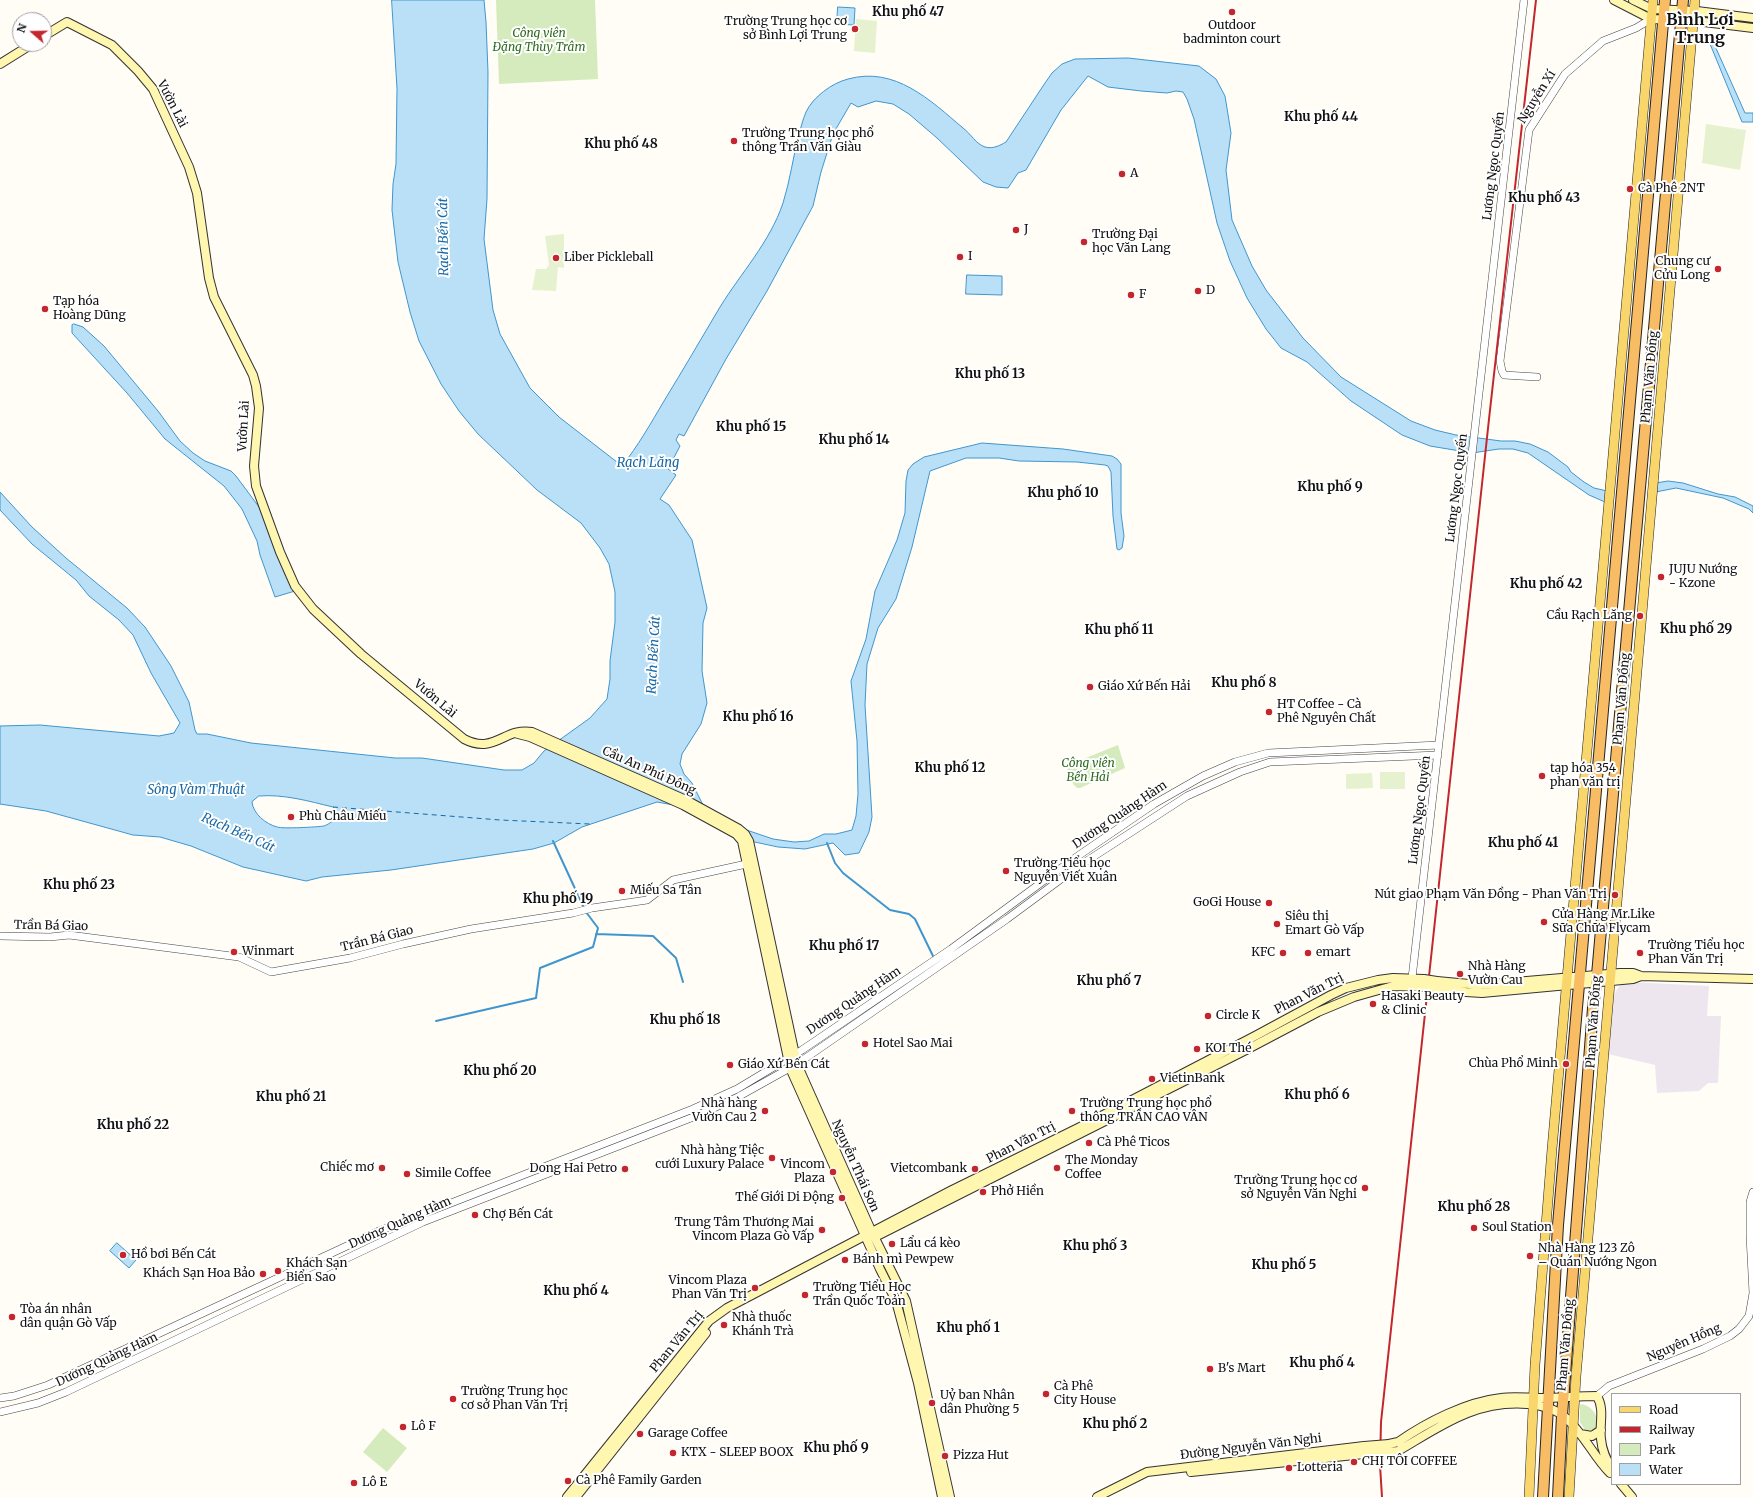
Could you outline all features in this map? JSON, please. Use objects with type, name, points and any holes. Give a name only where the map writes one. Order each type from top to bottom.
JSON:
[{"type":"highway","name":"Phạm Văn Đồng","points":[[1558,1497],[1563,1397],[1597,978],[1683,0]]},
{"type":"highway","name":"Phạm Văn Đồng","points":[[1543,1497],[1555,1272],[1664,10]]},
{"type":"main road","points":[[1614,0],[1651,19]]},
{"type":"main road","points":[[1633,0],[1653,5],[1694,21],[1753,28]]},
{"type":"main road","name":"Phạm Văn Đồng","points":[[1569,1497],[1572,1425],[1601,1099],[1610,977],[1696,0]]},
{"type":"main road","points":[[1529,1497],[1540,1292],[1653,5]]},
{"type":"main road","points":[[1651,19],[1664,10]]},
{"type":"main road","points":[[1682,16],[1694,12],[1753,18]]},
{"type":"main road","name":"Vườn Lài","points":[[52,31],[67,22],[112,45],[138,71],[153,89],[189,167],[197,193],[209,278],[214,297],[253,375],[256,386],[259,408],[254,466],[256,486],[280,552],[301,595],[313,609],[361,654],[464,739],[473,743],[485,745],[492,744],[513,734],[530,733]]},
{"type":"main road","points":[[0,64],[19,52]]},
{"type":"main road","points":[[1672,125],[1685,126]]},
{"type":"main road","points":[[1598,635],[1610,637]]},
{"type":"main road","name":"Cầu An Phú Đông","points":[[530,733],[683,805],[736,834],[746,842]]},
{"type":"main road","name":"Nguyễn Thái Sơn","points":[[746,842],[793,1066],[870,1237],[896,1301],[950,1497]]},
{"type":"main road","points":[[1577,878],[1589,878]]},
{"type":"main road","name":"Phan Văn Trị","points":[[870,1237],[902,1224],[1016,1162],[1212,1062],[1335,1004],[1354,997],[1393,986],[1424,983],[1436,984],[1466,992],[1482,993],[1633,973],[1641,976],[1753,979]]},
{"type":"main road","name":"Phan Văn Trị","points":[[1212,1062],[1346,988],[1393,978],[1412,978],[1424,983]]},
{"type":"main road","points":[[1331,995],[1335,1004]]},
{"type":"main road","points":[[1587,1098],[1601,1099]]},
{"type":"main road","name":"Phan Văn Trị","points":[[576,1497],[709,1321],[727,1308],[779,1284],[987,1178]]},
{"type":"main road","points":[[1540,1292],[1555,1272]]},
{"type":"main road","name":"Phan Văn Trị","points":[[567,1497],[673,1370]]},
{"type":"main road","points":[[1575,1397],[1597,1396],[1602,1409],[1601,1439],[1604,1455],[1611,1467]]},
{"type":"main road","name":"Đường Nguyễn Văn Nghi","points":[[1097,1497],[1147,1472],[1271,1461],[1389,1448],[1449,1414],[1469,1405],[1503,1397],[1548,1403],[1563,1397],[1575,1397]]},
{"type":"main road","points":[[1548,1403],[1572,1425],[1611,1474]]},
{"type":"main road","name":"Nguyễn Thái Sơn","points":[[930,1421],[942,1497]]},
{"type":"main road","points":[[1580,1434],[1592,1436],[1601,1430]]},
{"type":"main road","points":[[1622,1485],[1632,1497]]},
{"type":"street","name":"Lương Ngọc Quyến","points":[[1412,978],[1524,0]]},
{"type":"street","name":"Nguyễn Xí","points":[[1537,377],[1504,375],[1500,361],[1529,130],[1565,74],[1603,41],[1636,28],[1651,19]]},
{"type":"street","name":"Dương Quảng Hàm","points":[[0,1398],[14,1396],[48,1385],[330,1252],[427,1212],[693,1110],[737,1089],[791,1057],[951,949],[1072,860],[1154,804],[1181,787],[1235,762],[1268,753],[1439,745]]},
{"type":"street","points":[[1268,753],[1270,762]]},
{"type":"street","name":"Dương Quảng Hàm","points":[[0,1412],[38,1403],[66,1392],[429,1220],[696,1116],[736,1098],[793,1066],[1007,919],[1076,868],[1187,796],[1240,772],[1270,762],[1438,755]]},
{"type":"street","points":[[1072,860],[1076,868]]},
{"type":"street","name":"Trần Bá Giao","points":[[0,936],[50,937],[69,935],[239,957],[271,972],[350,958],[409,942],[471,929],[647,900],[673,880],[750,864]]},
{"type":"street","name":"Nguyên Hồng","points":[[1597,1396],[1609,1386],[1703,1350],[1730,1336],[1739,1329],[1749,1316],[1753,1293],[1750,1236],[1750,1202],[1753,1192]]},
{"type":"street","points":[[427,1212],[429,1220]]},
{"type":"street","points":[[14,1396],[17,1409]]},
{"type":"shaded area","points":[[1630,982],[1709,986],[1707,1016],[1721,1016],[1718,1083],[1708,1083],[1699,1091],[1657,1093],[1655,1065],[1608,1054],[1613,996],[1620,985]]},
{"type":"green space","name":"Công viên Đặng Thùy Trâm","points":[[496,0],[595,0],[598,79],[499,84]]},
{"type":"green space","points":[[856,19],[877,21],[875,53],[854,51]]},
{"type":"green space","points":[[1706,124],[1746,130],[1740,170],[1702,163]]},
{"type":"green space","name":"Liber Pickleball","points":[[564,234],[564,268],[558,267],[556,291],[532,290],[536,269],[546,269],[549,265],[545,236]]},
{"type":"green space","name":"Công viên Bến Hải","points":[[1118,745],[1125,768],[1080,788],[1077,788],[1073,784],[1066,766]]},
{"type":"green space","points":[[1380,772],[1405,772],[1405,789],[1380,789]]},
{"type":"green space","points":[[1372,773],[1373,788],[1346,789],[1346,774]]},
{"type":"green space","points":[[1582,1404],[1588,1406],[1596,1415],[1597,1425],[1595,1429],[1585,1430],[1580,1422],[1580,1405]]},
{"type":"green space","points":[[383,1428],[407,1448],[387,1472],[363,1452]]},
{"type":"water","name":"Sông Vàm Thuật","points":[[392,0],[484,0],[488,72],[487,199],[484,239],[493,310],[500,334],[530,388],[559,417],[622,466],[644,434],[728,294],[771,231],[783,203],[788,186],[799,134],[805,115],[809,106],[824,91],[842,81],[865,76],[881,77],[896,81],[925,97],[966,130],[979,144],[988,148],[998,146],[1006,142],[1052,73],[1062,64],[1075,59],[1128,58],[1199,66],[1216,79],[1225,96],[1231,133],[1226,170],[1232,220],[1252,266],[1266,290],[1303,338],[1341,377],[1411,421],[1435,430],[1456,435],[1530,444],[1548,452],[1568,467],[1571,472],[1594,488],[1607,491],[1668,481],[1683,483],[1718,494],[1735,497],[1753,506],[1753,513],[1749,509],[1723,498],[1676,488],[1605,502],[1589,495],[1528,453],[1513,449],[1499,449],[1472,453],[1430,446],[1402,435],[1351,401],[1307,362],[1281,348],[1266,329],[1247,298],[1230,261],[1217,223],[1194,119],[1183,92],[1176,91],[1167,93],[1108,87],[1088,76],[1061,110],[1026,170],[1018,173],[1008,188],[996,187],[983,182],[937,138],[909,114],[893,104],[876,101],[858,107],[851,103],[833,134],[821,172],[813,206],[767,291],[726,359],[684,436],[679,434],[676,440],[680,446],[668,469],[676,475],[660,499],[669,505],[692,540],[707,608],[703,623],[702,671],[707,703],[701,724],[682,754],[680,764],[684,774],[692,783],[706,811],[723,822],[773,839],[794,842],[809,841],[824,834],[836,834],[852,830],[856,816],[858,794],[857,741],[851,681],[866,639],[875,591],[897,540],[905,513],[906,481],[908,470],[913,464],[924,457],[982,443],[1063,449],[1112,456],[1121,464],[1121,513],[1124,536],[1122,548],[1119,550],[1117,549],[1113,516],[1111,472],[1108,466],[1077,462],[966,458],[930,471],[912,547],[896,599],[878,628],[867,664],[865,705],[872,817],[869,832],[859,853],[845,855],[833,843],[805,849],[778,847],[736,838],[679,806],[657,802],[582,827],[554,843],[533,849],[391,870],[322,877],[306,881],[243,867],[191,846],[160,837],[133,835],[46,811],[0,804],[0,726],[40,725],[159,736],[174,733],[180,723],[151,673],[133,635],[119,620],[89,596],[76,580],[32,544],[0,510],[0,492],[32,527],[66,558],[127,608],[145,627],[171,666],[189,702],[197,734],[207,734],[251,743],[395,758],[422,758],[504,770],[522,770],[534,763],[544,751],[590,718],[607,699],[615,622],[615,592],[609,564],[600,548],[581,523],[537,490],[478,434],[459,411],[441,384],[419,341],[410,312],[398,262],[392,210],[393,184],[396,164],[397,89]],"holes":[[[259,796],[296,798],[333,807],[336,810],[337,815],[333,821],[324,826],[280,828],[269,824],[261,818],[253,806],[252,802]]]},
{"type":"water","points":[[838,7],[855,8],[854,25],[837,24]]},
{"type":"water","points":[[1711,37],[1745,113],[1753,113],[1753,122],[1742,122],[1708,39]]},
{"type":"water","points":[[967,275],[1002,276],[1002,295],[966,294]]},
{"type":"water","points":[[74,324],[83,327],[104,346],[158,411],[180,441],[193,453],[205,461],[231,471],[236,476],[259,507],[266,520],[285,574],[295,591],[275,597],[260,555],[257,541],[242,509],[224,486],[165,439],[127,393],[72,333],[72,325]]},
{"type":"water","name":"Hồ bơi Bến Cát","points":[[117,1243],[136,1260],[129,1268],[110,1251]]},
{"type":"pier","points":[[1656,480],[1655,494],[1606,504],[1607,489]]},
{"type":"waterway","points":[[553,841],[584,908]]},
{"type":"waterway","points":[[827,843],[835,863],[843,873],[890,910],[909,914],[915,919],[933,956]]},
{"type":"waterway","points":[[436,1021],[536,998],[540,968],[593,947],[598,928],[586,912]]},
{"type":"waterway","points":[[596,934],[653,936],[676,958],[683,982]]},
{"type":"ferry route","points":[[333,807],[500,820],[590,824]]},
{"type":"railway","points":[[1382,1497],[1380,1465],[1381,1422],[1489,419],[1536,0]]},
{"type":"place","name":"Outdoor badminton court","points":[[1232,12]]},
{"type":"place","name":"Trường Trung học cơ sở Bình Lợi Trung","points":[[855,29]]},
{"type":"place","name":"Trường Trung học phổ thông Trần Văn Giàu","points":[[734,141]]},
{"type":"place","name":"A","points":[[1122,174]]},
{"type":"place","name":"Cà Phê 2NT","points":[[1630,189]]},
{"type":"place","name":"J","points":[[1016,230]]},
{"type":"place","name":"Trường Đại học Văn Lang","points":[[1084,242]]},
{"type":"place","name":"I","points":[[960,257]]},
{"type":"place","name":"Liber Pickleball","points":[[556,258]]},
{"type":"place","name":"Chung cư Cửu Long","points":[[1718,269]]},
{"type":"place","name":"D","points":[[1198,291]]},
{"type":"place","name":"F","points":[[1131,295]]},
{"type":"place","name":"Tạp hóa Hoàng Dũng","points":[[45,309]]},
{"type":"place","name":"JUJU Nướng - Kzone","points":[[1661,577]]},
{"type":"place","name":"Cầu Rạch Lăng","points":[[1640,616]]},
{"type":"place","name":"Giáo Xứ Bến Hải","points":[[1090,687]]},
{"type":"place","name":"HT Coffee - Cà Phê Nguyên Chất","points":[[1269,712]]},
{"type":"place","name":"tạp hóa 354 phan văn trị","points":[[1542,776]]},
{"type":"place","name":"Phù Châu Miếu","points":[[291,817]]},
{"type":"place","name":"Trường Tiểu học Nguyễn Viết Xuân","points":[[1006,871]]},
{"type":"place","name":"Miếu Sa Tân","points":[[622,891]]},
{"type":"place","name":"Nút giao Phạm Văn Đồng - Phan Văn Trị","points":[[1615,895]]},
{"type":"place","name":"GoGi House","points":[[1269,903]]},
{"type":"place","name":"Cửa Hàng Mr.Like Sữa Chữa Flycam","points":[[1544,922]]},
{"type":"place","name":"Siêu thị Emart Gò Vấp","points":[[1277,924]]},
{"type":"place","name":"Winmart","points":[[234,952]]},
{"type":"place","name":"KFC","points":[[1283,953]]},
{"type":"place","name":"emart","points":[[1308,953]]},
{"type":"place","name":"Trường Tiểu học Phan Văn Trị","points":[[1640,953]]},
{"type":"place","name":"Nhà Hàng Vườn Cau","points":[[1460,974]]},
{"type":"place","name":"Hasaki Beauty & Clinic","points":[[1373,1004]]},
{"type":"place","name":"Circle K","points":[[1208,1016]]},
{"type":"place","name":"Hotel Sao Mai","points":[[865,1044]]},
{"type":"place","name":"KOI Thé","points":[[1197,1049]]},
{"type":"place","name":"Chùa Phổ Minh","points":[[1566,1064]]},
{"type":"place","name":"Giáo Xứ Bến Cát","points":[[730,1065]]},
{"type":"place","name":"VietinBank","points":[[1152,1079]]},
{"type":"place","name":"Nhà hàng Vườn Cau 2","points":[[765,1111]]},
{"type":"place","name":"Trường Trung học phổ thông TRẦN CAO VÂN","points":[[1072,1111]]},
{"type":"place","name":"Cà Phê Ticos","points":[[1089,1143]]},
{"type":"place","name":"Nhà hàng Tiệc cưới Luxury Palace","points":[[772,1158]]},
{"type":"place","name":"Chiếc mơ","points":[[382,1168]]},
{"type":"place","name":"The Monday Coffee","points":[[1057,1168]]},
{"type":"place","name":"Dong Hai Petro","points":[[625,1169]]},
{"type":"place","name":"Vietcombank","points":[[975,1169]]},
{"type":"place","name":"Vincom Plaza","points":[[833,1172]]},
{"type":"place","name":"Simile Coffee","points":[[407,1174]]},
{"type":"place","name":"Trường Trung học cơ sở Nguyễn Văn Nghi","points":[[1365,1188]]},
{"type":"place","name":"Phở Hiền","points":[[983,1192]]},
{"type":"place","name":"Thế Giới Di Động","points":[[842,1198]]},
{"type":"place","name":"Chợ Bến Cát","points":[[475,1215]]},
{"type":"place","name":"Soul Station","points":[[1474,1228]]},
{"type":"place","name":"Trung Tâm Thương Mại Vincom Plaza Gò Vấp","points":[[822,1230]]},
{"type":"place","name":"Lẩu cá kèo","points":[[892,1244]]},
{"type":"place","name":"Hồ bơi Bến Cát","points":[[123,1255]]},
{"type":"place","name":"Nhà Hàng 123 Zô – Quán Nướng Ngon","points":[[1530,1256]]},
{"type":"place","name":"Bánh mì Pewpew","points":[[845,1260]]},
{"type":"place","name":"Khách Sạn Biển Sao","points":[[278,1271]]},
{"type":"place","name":"Khách Sạn Hoa Bảo","points":[[263,1274]]},
{"type":"place","name":"Vincom Plaza Phan Văn Trị","points":[[755,1288]]},
{"type":"place","name":"Trường Tiểu Học Trần Quốc Toản","points":[[805,1295]]},
{"type":"place","name":"Tòa án nhân dân quận Gò Vấp","points":[[12,1317]]},
{"type":"place","name":"Nhà thuốc Khánh Trà","points":[[724,1325]]},
{"type":"place","name":"B's Mart","points":[[1210,1369]]},
{"type":"place","name":"Cà Phê City House","points":[[1046,1394]]},
{"type":"place","name":"Trường Trung học cơ sở Phan Văn Trị","points":[[453,1399]]},
{"type":"place","name":"Uỷ ban Nhân dân Phường 5","points":[[932,1403]]},
{"type":"place","name":"Lô F","points":[[403,1427]]},
{"type":"place","name":"Garage Coffee","points":[[640,1434]]},
{"type":"place","name":"KTX - SLEEP BOOX","points":[[673,1453]]},
{"type":"place","name":"Pizza Hut","points":[[945,1456]]},
{"type":"place","name":"CHỊ TÔI COFFEE","points":[[1354,1462]]},
{"type":"place","name":"Lotteria","points":[[1289,1468]]},
{"type":"place","name":"Cà Phê Family Garden","points":[[568,1481]]},
{"type":"place","name":"Lô E","points":[[354,1483]]},
{"type":"district","name":"Khu phố 47","points":[[908,12]]},
{"type":"district","name":"Bình Lợi Trung","points":[[1700,29]]},
{"type":"district","name":"Khu phố 44","points":[[1321,117]]},
{"type":"district","name":"Khu phố 48","points":[[621,144]]},
{"type":"district","name":"Khu phố 43","points":[[1544,198]]},
{"type":"district","name":"Khu phố 13","points":[[990,374]]},
{"type":"district","name":"Khu phố 15","points":[[751,427]]},
{"type":"district","name":"Khu phố 14","points":[[854,440]]},
{"type":"district","name":"Khu phố 9","points":[[1330,487]]},
{"type":"district","name":"Khu phố 10","points":[[1063,493]]},
{"type":"district","name":"Khu phố 42","points":[[1546,584]]},
{"type":"district","name":"Khu phố 29","points":[[1696,629]]},
{"type":"district","name":"Khu phố 11","points":[[1119,630]]},
{"type":"district","name":"Khu phố 8","points":[[1244,683]]},
{"type":"district","name":"Khu phố 16","points":[[758,717]]},
{"type":"district","name":"Khu phố 12","points":[[950,768]]},
{"type":"district","name":"Khu phố 41","points":[[1523,843]]},
{"type":"district","name":"Khu phố 23","points":[[79,885]]},
{"type":"district","name":"Khu phố 19","points":[[558,899]]},
{"type":"district","name":"Khu phố 17","points":[[844,946]]},
{"type":"district","name":"Khu phố 7","points":[[1109,981]]},
{"type":"district","name":"Khu phố 18","points":[[685,1020]]},
{"type":"district","name":"Khu phố 20","points":[[500,1071]]},
{"type":"district","name":"Khu phố 6","points":[[1317,1095]]},
{"type":"district","name":"Khu phố 21","points":[[291,1097]]},
{"type":"district","name":"Khu phố 22","points":[[133,1125]]},
{"type":"district","name":"Khu phố 28","points":[[1474,1207]]},
{"type":"district","name":"Khu phố 3","points":[[1095,1246]]},
{"type":"district","name":"Khu phố 5","points":[[1284,1265]]},
{"type":"district","name":"Khu phố 4","points":[[576,1291]]},
{"type":"district","name":"Khu phố 1","points":[[968,1328]]},
{"type":"district","name":"Khu phố 4","points":[[1322,1363]]},
{"type":"district","name":"Khu phố 2","points":[[1115,1424]]},
{"type":"district","name":"Khu phố 9","points":[[836,1448]]},
{"type":"water label","name":"Rạch Bến Cát","points":[[444,237]]},
{"type":"water label","name":"Rạch Lăng","points":[[648,463]]},
{"type":"water label","name":"Rạch Bến Cát","points":[[654,655]]},
{"type":"water label","name":"Rạch Bến Cát","points":[[238,833]]}]
